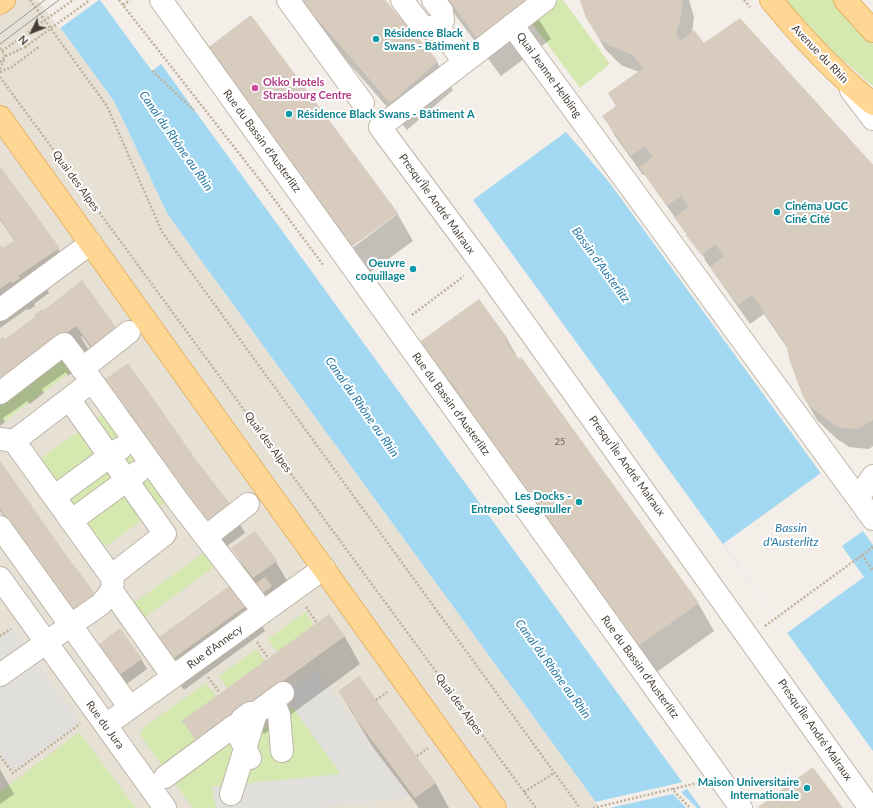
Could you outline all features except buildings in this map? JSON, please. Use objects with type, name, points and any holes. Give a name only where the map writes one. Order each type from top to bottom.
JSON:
[{"type":"main road","points":[[0,3],[4,0]]},
{"type":"main road","name":"Avenue du Rhin","points":[[771,0],[793,26],[842,78],[873,104]]},
{"type":"main road","points":[[845,0],[873,31]]},
{"type":"main road","points":[[0,116],[494,808]]},
{"type":"street","name":"Rue du Bassin d'Austerlitz","points":[[161,0],[741,808]]},
{"type":"street","points":[[288,0],[363,103]]},
{"type":"street","points":[[402,0],[421,25],[431,29],[443,20],[442,11],[433,0]]},
{"type":"street","points":[[512,25],[545,0]]},
{"type":"street","points":[[437,25],[464,62]]},
{"type":"street","name":"Quai Jeanne Helbling","points":[[380,127],[512,25],[873,519]]},
{"type":"street","points":[[842,78],[873,119]]},
{"type":"street","name":"Presqu'Île André Malraux","points":[[380,127],[481,264],[870,808]]},
{"type":"street","points":[[0,310],[91,243]]},
{"type":"street","points":[[129,332],[87,375],[69,399],[7,440],[71,520],[166,666]]},
{"type":"street","points":[[0,392],[64,344],[150,463],[255,601]]},
{"type":"street","points":[[0,675],[101,604],[112,584],[166,534],[69,399]]},
{"type":"street","points":[[54,497],[133,439]]},
{"type":"street","points":[[71,520],[150,463]]},
{"type":"street","points":[[858,498],[873,476]]},
{"type":"street","points":[[206,536],[248,504]]},
{"type":"street","points":[[0,527],[123,698]]},
{"type":"street","name":"Rue d'Annecy","points":[[106,725],[324,568]]},
{"type":"street","name":"Rue du Jura","points":[[0,578],[165,808]]},
{"type":"street","points":[[164,777],[250,714],[256,713],[278,696],[282,751]]},
{"type":"street","points":[[231,794],[248,755],[256,713]]},
{"type":"street","points":[[234,726],[248,755]]},
{"type":"path","points":[[30,0],[107,106],[162,232],[580,808]]},
{"type":"path","points":[[2,51],[73,0]]},
{"type":"path","points":[[0,62],[6,57],[25,47],[90,0]]},
{"type":"path","points":[[119,0],[256,175],[326,269]]},
{"type":"path","points":[[123,5],[130,0]]},
{"type":"path","points":[[0,72],[12,67],[40,46]]},
{"type":"path","points":[[0,48],[6,57]]},
{"type":"path","points":[[0,69],[6,57]]},
{"type":"path","points":[[152,71],[194,110]]},
{"type":"path","name":"Quai des Alpes","points":[[0,76],[536,808]]},
{"type":"path","points":[[412,315],[470,272]]},
{"type":"path","points":[[776,618],[873,547]]},
{"type":"path","points":[[862,555],[873,570]]},
{"type":"path","points":[[304,603],[317,623]]},
{"type":"path","points":[[0,636],[12,628]]},
{"type":"path","points":[[254,639],[268,658]]},
{"type":"path","points":[[206,673],[220,693]]},
{"type":"path","points":[[376,700],[389,690]]},
{"type":"path","points":[[0,756],[14,773],[80,724]]},
{"type":"path","points":[[416,756],[430,746]]},
{"type":"path","points":[[524,792],[554,773]]},
{"type":"path","points":[[593,808],[685,786]]},
{"type":"path","points":[[672,789],[690,808]]},
{"type":"shaded area","points":[[0,0],[40,0],[114,101],[168,215],[600,808],[0,808]]},
{"type":"shaded area","points":[[278,607],[282,613],[160,701],[156,695]]},
{"type":"shaded area","points":[[11,628],[80,723],[13,773],[0,756],[0,636]]},
{"type":"shaded area","points":[[316,669],[409,797],[310,808],[216,808],[212,787],[341,774],[283,693]]},
{"type":"green space","points":[[559,0],[563,0],[610,64],[580,88],[531,22]]},
{"type":"green space","points":[[785,0],[835,0],[873,44],[873,86],[833,52]]},
{"type":"green space","points":[[63,352],[76,368],[2,423],[0,420],[0,399]]},
{"type":"green space","points":[[108,410],[172,498],[97,553],[33,464]]},
{"type":"green space","points":[[210,548],[221,562],[145,617],[134,603]]},
{"type":"green space","points":[[305,612],[314,625],[277,652],[268,639]]},
{"type":"green space","points":[[256,649],[265,661],[227,688],[219,676]]},
{"type":"green space","points":[[206,683],[216,696],[182,721],[198,743],[227,722],[267,727],[293,708],[341,774],[212,787],[216,808],[193,808],[140,735],[144,727]]},
{"type":"green space","points":[[79,732],[136,808],[0,808],[0,792]]},
{"type":"water","name":"Canal du Rhône au Rhin","points":[[40,0],[100,0],[152,71],[161,64],[701,808],[600,808],[168,215],[114,101]]},
{"type":"water","name":"Bassin d'Austerlitz","points":[[566,132],[609,182],[873,545],[873,751],[473,200]]},
{"type":"pier","points":[[38,0],[99,0],[59,29]]},
{"type":"pier","points":[[821,473],[863,531],[842,546],[864,577],[787,633],[723,544]]},
{"type":"pier","points":[[683,782],[687,789],[681,792],[697,808],[686,808],[673,794],[609,808],[600,808],[595,802]]},
{"type":"tram line","points":[[0,34],[45,0]]},
{"type":"tram line","points":[[0,44],[59,0]]},
{"type":"place","name":"Résidence Black Swans - Bâtiment B","points":[[376,39]]},
{"type":"place","name":"Okko Hotels Strasbourg Centre","points":[[255,88]]},
{"type":"place","name":"Résidence Black Swans - Bâtiment A","points":[[289,114]]},
{"type":"place","name":"Cinéma UGC Ciné Cité","points":[[777,212]]},
{"type":"place","name":"Oeuvre coquillage","points":[[413,269]]},
{"type":"place","name":"Les Docks - Entrepot Seegmuller","points":[[579,502]]},
{"type":"place","name":"Maison Universitaire Internationale","points":[[807,788]]}]
